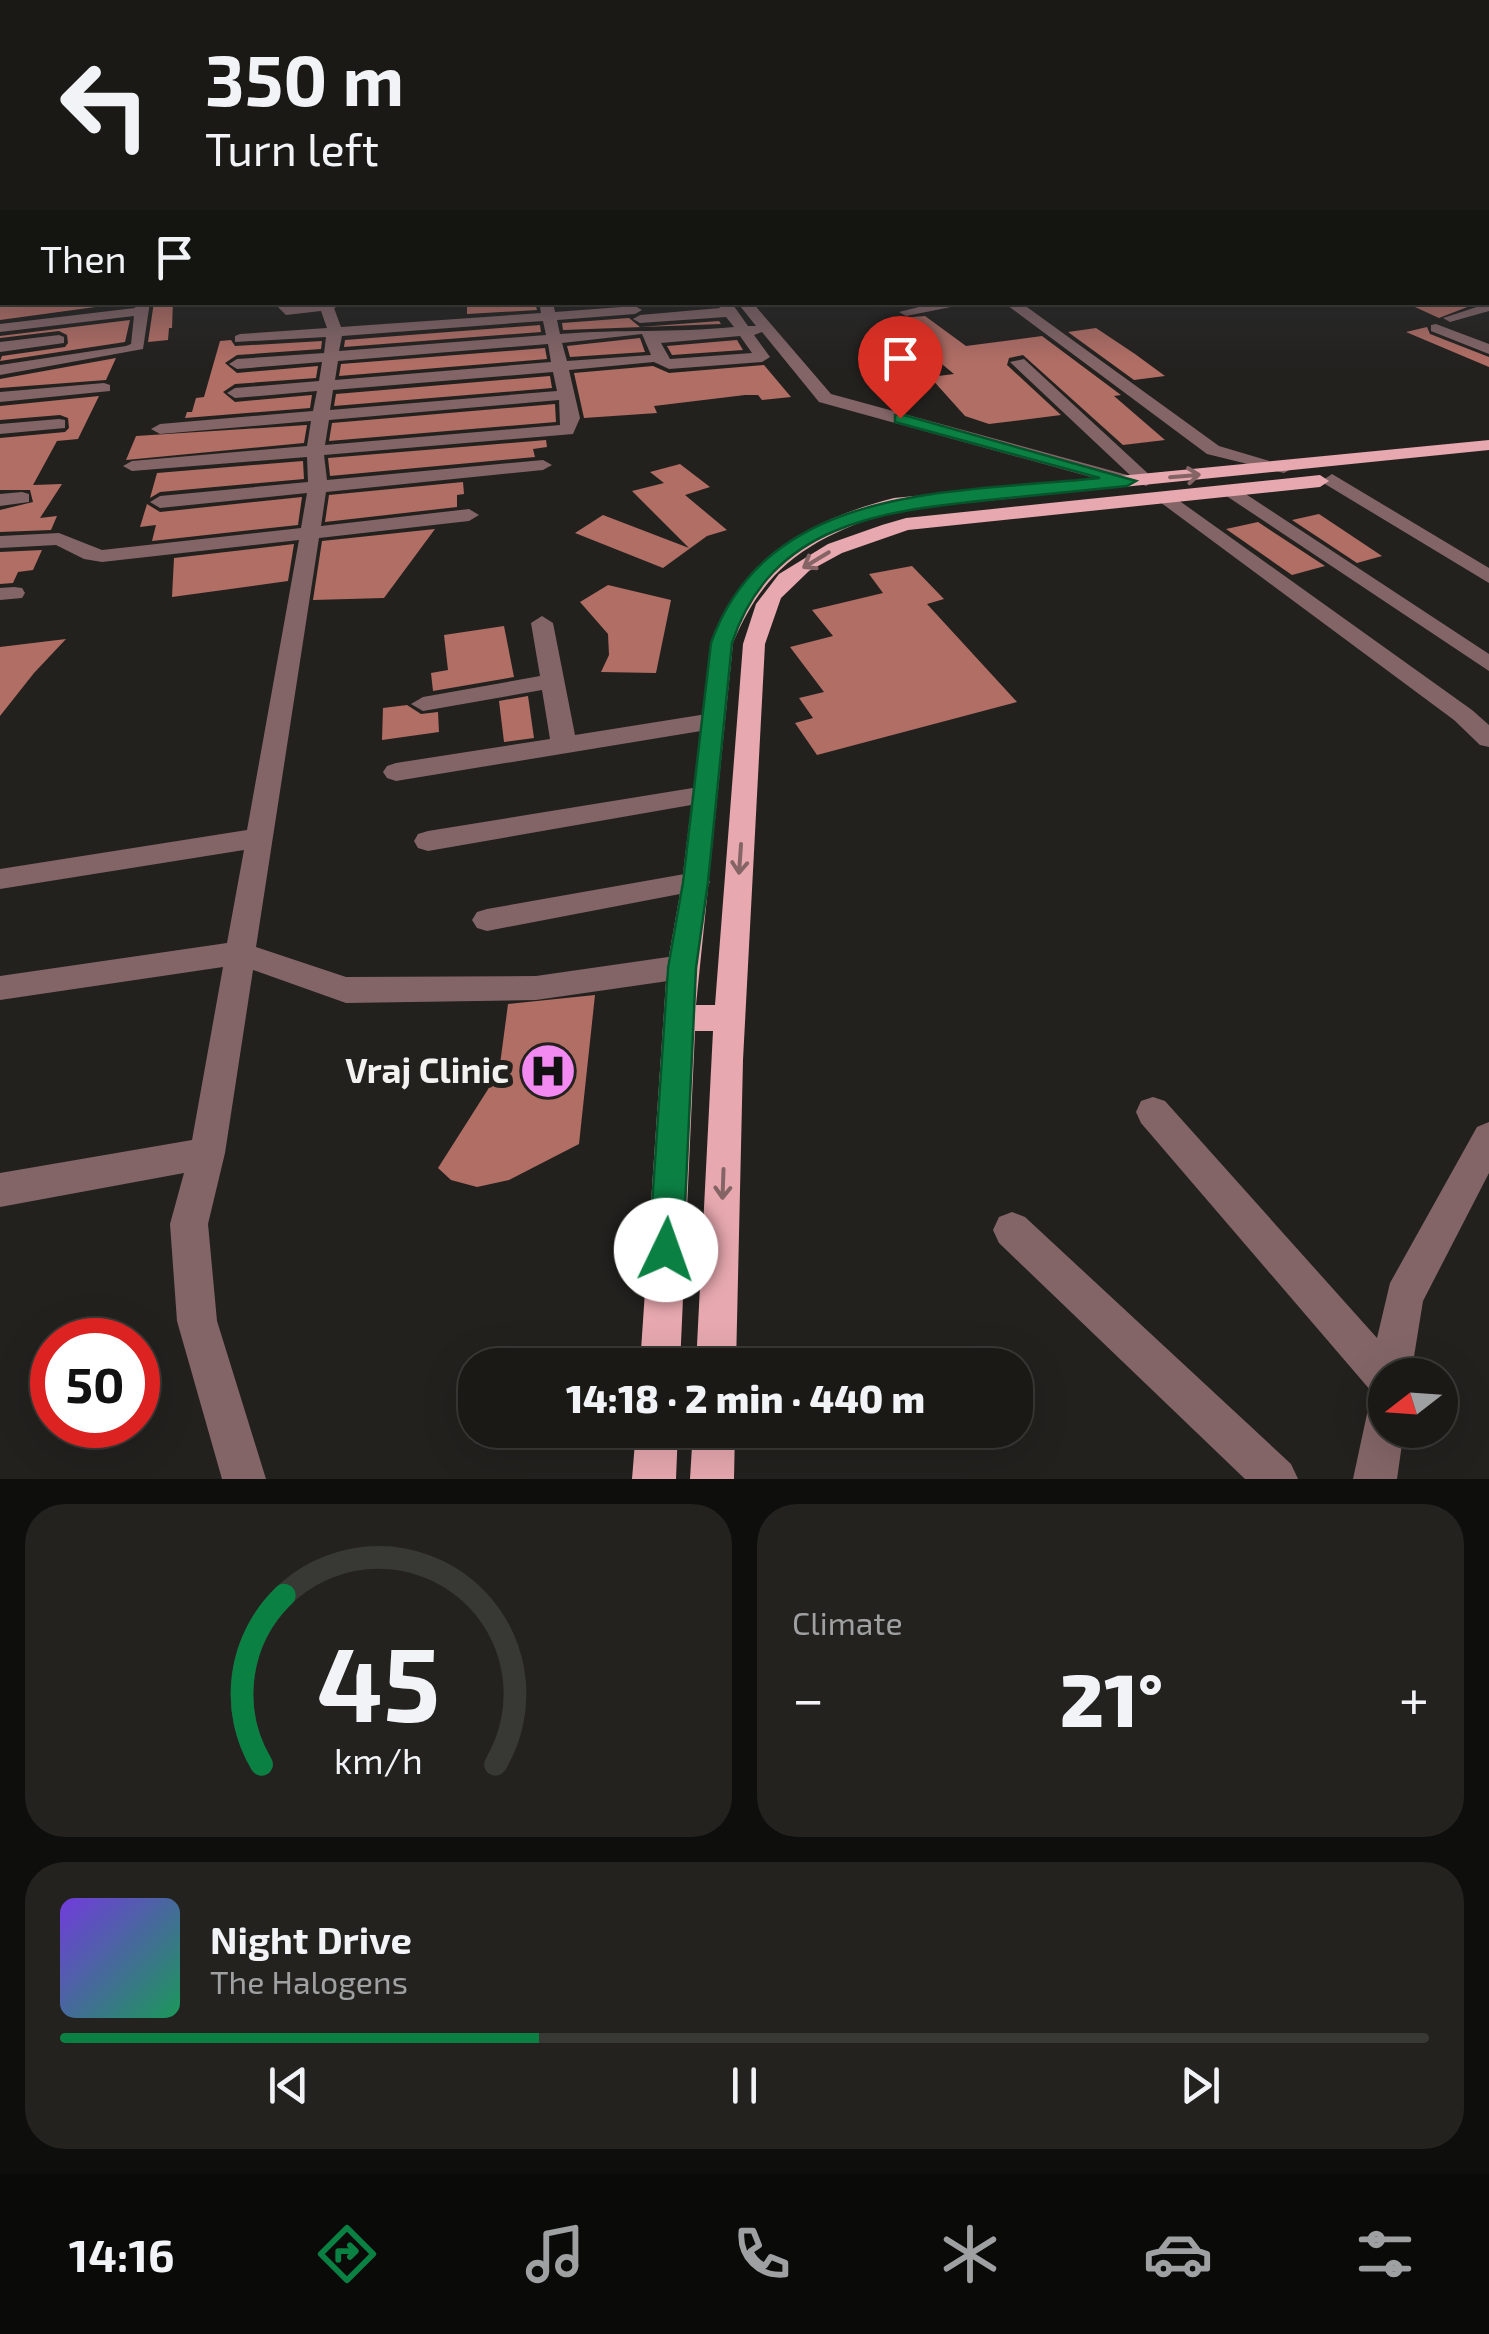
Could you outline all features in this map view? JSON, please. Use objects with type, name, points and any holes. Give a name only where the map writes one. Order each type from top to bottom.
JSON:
[{"type":"main road","points":[[661,1348],[682,968],[696,882],[722,643],[733,609],[772,561],[837,522],[1053,488],[1489,445]]},
{"type":"main road","points":[[717,1348],[730,1018],[754,644],[773,593],[796,572],[900,514],[1072,508],[1489,460]]},
{"type":"main road","points":[[1284,468],[1303,483]]},
{"type":"main road","points":[[678,1018],[730,1018]]},
{"type":"main road","points":[[654,1479],[656,1448]]},
{"type":"main road","points":[[712,1479],[713,1448]]},
{"type":"street","points":[[54,362],[66,305]]},
{"type":"street","points":[[282,305],[286,310],[323,305]]},
{"type":"street","points":[[244,1479],[198,1320],[189,1224],[207,1153],[318,486],[315,450],[332,343],[330,305]]},
{"type":"street","points":[[906,312],[949,305]]},
{"type":"street","points":[[1013,305],[1213,450],[1284,468]]},
{"type":"street","points":[[240,338],[332,343],[553,340],[732,306],[766,329],[825,398],[1136,480]]},
{"type":"street","points":[[638,321],[662,362],[762,357],[732,306]]},
{"type":"street","points":[[0,328],[143,307],[138,346],[120,353],[0,370]]},
{"type":"street","points":[[1450,318],[1489,307]]},
{"type":"street","points":[[132,466],[567,430],[572,424],[547,309]]},
{"type":"street","points":[[236,364],[332,343],[547,309],[745,331],[766,329]]},
{"type":"street","points":[[1436,328],[1489,350]]},
{"type":"street","points":[[0,347],[59,340]]},
{"type":"street","points":[[235,392],[648,358]]},
{"type":"street","points":[[1018,362],[1136,480]]},
{"type":"street","points":[[0,397],[104,388]]},
{"type":"street","points":[[160,430],[564,395]]},
{"type":"street","points":[[0,429],[59,424]]},
{"type":"street","points":[[160,502],[543,465]]},
{"type":"street","points":[[1332,480],[1489,577]]},
{"type":"street","points":[[1232,491],[1489,664]]},
{"type":"street","points":[[0,500],[22,498]]},
{"type":"street","points":[[1167,498],[1463,715],[1489,739]]},
{"type":"street","points":[[0,542],[59,539],[91,555],[102,556],[469,516]]},
{"type":"street","points":[[542,623],[564,745]]},
{"type":"street","points":[[423,704],[552,681]]},
{"type":"street","points":[[396,772],[713,722]]},
{"type":"street","points":[[428,841],[705,795]]},
{"type":"street","points":[[0,879],[257,838]]},
{"type":"street","points":[[487,920],[696,882]]},
{"type":"street","points":[[0,988],[238,953],[346,990],[536,988],[682,968]]},
{"type":"street","points":[[1153,1112],[1372,1358]]},
{"type":"street","points":[[1392,1358],[1404,1298],[1489,1138]]},
{"type":"street","points":[[0,1190],[207,1153]]},
{"type":"street","points":[[1012,1230],[1276,1479]]},
{"type":"street","points":[[1375,1479],[1380,1448]]},
{"type":"building","points":[[0,305],[110,305],[0,320]]},
{"type":"building","points":[[154,305],[173,305],[168,340],[148,342]]},
{"type":"building","points":[[467,305],[536,305],[537,310],[467,314]]},
{"type":"building","points":[[1411,305],[1472,305],[1439,318]]},
{"type":"building","points":[[925,316],[966,346],[1042,336],[1121,395],[1114,396],[1165,440],[1123,445],[1023,355],[1009,358],[1007,365],[1061,415],[989,424],[965,416],[930,377],[954,374],[887,319]]},
{"type":"building","points":[[629,318],[640,327],[719,321],[721,324],[563,330],[562,323]]},
{"type":"building","points":[[130,320],[125,342],[0,361],[2,356],[65,347],[68,343],[67,335],[59,331],[0,336]]},
{"type":"building","points":[[540,325],[541,332],[344,347],[345,340]]},
{"type":"building","points":[[1427,327],[1430,334],[1489,357],[1489,367],[1406,332]]},
{"type":"building","points":[[1096,328],[1165,376],[1134,380],[1068,332]]},
{"type":"building","points":[[640,338],[645,352],[570,357],[567,346]]},
{"type":"building","points":[[231,340],[235,346],[322,341],[321,349],[237,355],[225,363],[237,373],[318,366],[316,378],[235,384],[223,392],[235,402],[312,395],[310,408],[185,418],[187,412],[192,412],[196,398],[204,397],[220,341]]},
{"type":"building","points":[[737,340],[743,350],[672,355],[667,346]]},
{"type":"building","points":[[545,348],[547,359],[339,376],[341,364]]},
{"type":"building","points":[[116,358],[106,380],[0,388],[0,379]]},
{"type":"building","points":[[764,365],[791,397],[762,400],[758,395],[745,395],[654,406],[657,413],[584,418],[574,373],[653,366],[669,373]]},
{"type":"building","points":[[550,376],[552,388],[334,406],[336,394]]},
{"type":"building","points":[[99,396],[78,439],[57,441],[33,485],[62,484],[40,518],[57,516],[51,530],[0,532],[0,510],[33,502],[30,490],[0,490],[0,438],[65,432],[69,428],[68,418],[60,415],[0,420],[0,406]]},
{"type":"building","points":[[555,404],[556,422],[329,441],[332,423]]},
{"type":"building","points":[[307,425],[304,443],[126,460],[136,436]]},
{"type":"building","points":[[546,440],[547,447],[533,449],[535,457],[330,476],[328,458]]},
{"type":"building","points":[[303,461],[304,479],[160,492],[150,498],[157,473]]},
{"type":"building","points":[[680,464],[710,487],[685,495],[727,530],[707,536],[663,568],[575,533],[603,515],[689,548],[632,491],[664,483],[650,472]]},
{"type":"building","points":[[463,482],[464,494],[457,495],[457,507],[325,522],[329,495]]},
{"type":"building","points":[[302,497],[298,525],[152,541],[156,525],[140,527],[147,504],[160,512]]},
{"type":"building","points":[[1319,514],[1382,556],[1357,563],[1292,520]]},
{"type":"building","points":[[1258,522],[1325,566],[1292,575],[1226,529]]},
{"type":"building","points":[[435,529],[384,598],[313,600],[322,541]]},
{"type":"building","points":[[294,544],[288,581],[172,597],[174,558]]},
{"type":"building","points":[[42,550],[33,570],[18,572],[13,583],[0,584],[0,552]]},
{"type":"building","points":[[912,566],[944,599],[927,604],[1017,702],[817,755],[795,723],[813,718],[799,698],[824,692],[790,647],[833,636],[812,610],[883,593],[869,574]]},
{"type":"building","points":[[608,585],[671,600],[656,673],[601,672],[609,655],[608,634],[580,602]]},
{"type":"building","points":[[504,626],[514,677],[433,691],[431,673],[448,670],[444,635]]},
{"type":"building","points":[[66,639],[34,673],[0,716],[0,647]]},
{"type":"building","points":[[528,696],[534,738],[504,742],[499,701]]},
{"type":"building","points":[[407,705],[421,714],[438,712],[439,732],[382,740],[383,708]]},
{"type":"building","points":[[595,995],[579,1144],[509,1180],[477,1187],[451,1180],[438,1168],[499,1072],[508,1004]]},
{"type":"place","name":"Vraj Clinic","points":[[548,1071]]},
{"type":"route","points":[[666,1250],[682,968],[696,882],[722,643],[733,609],[772,561],[837,522],[894,504],[1127,481],[900,418]]}]
